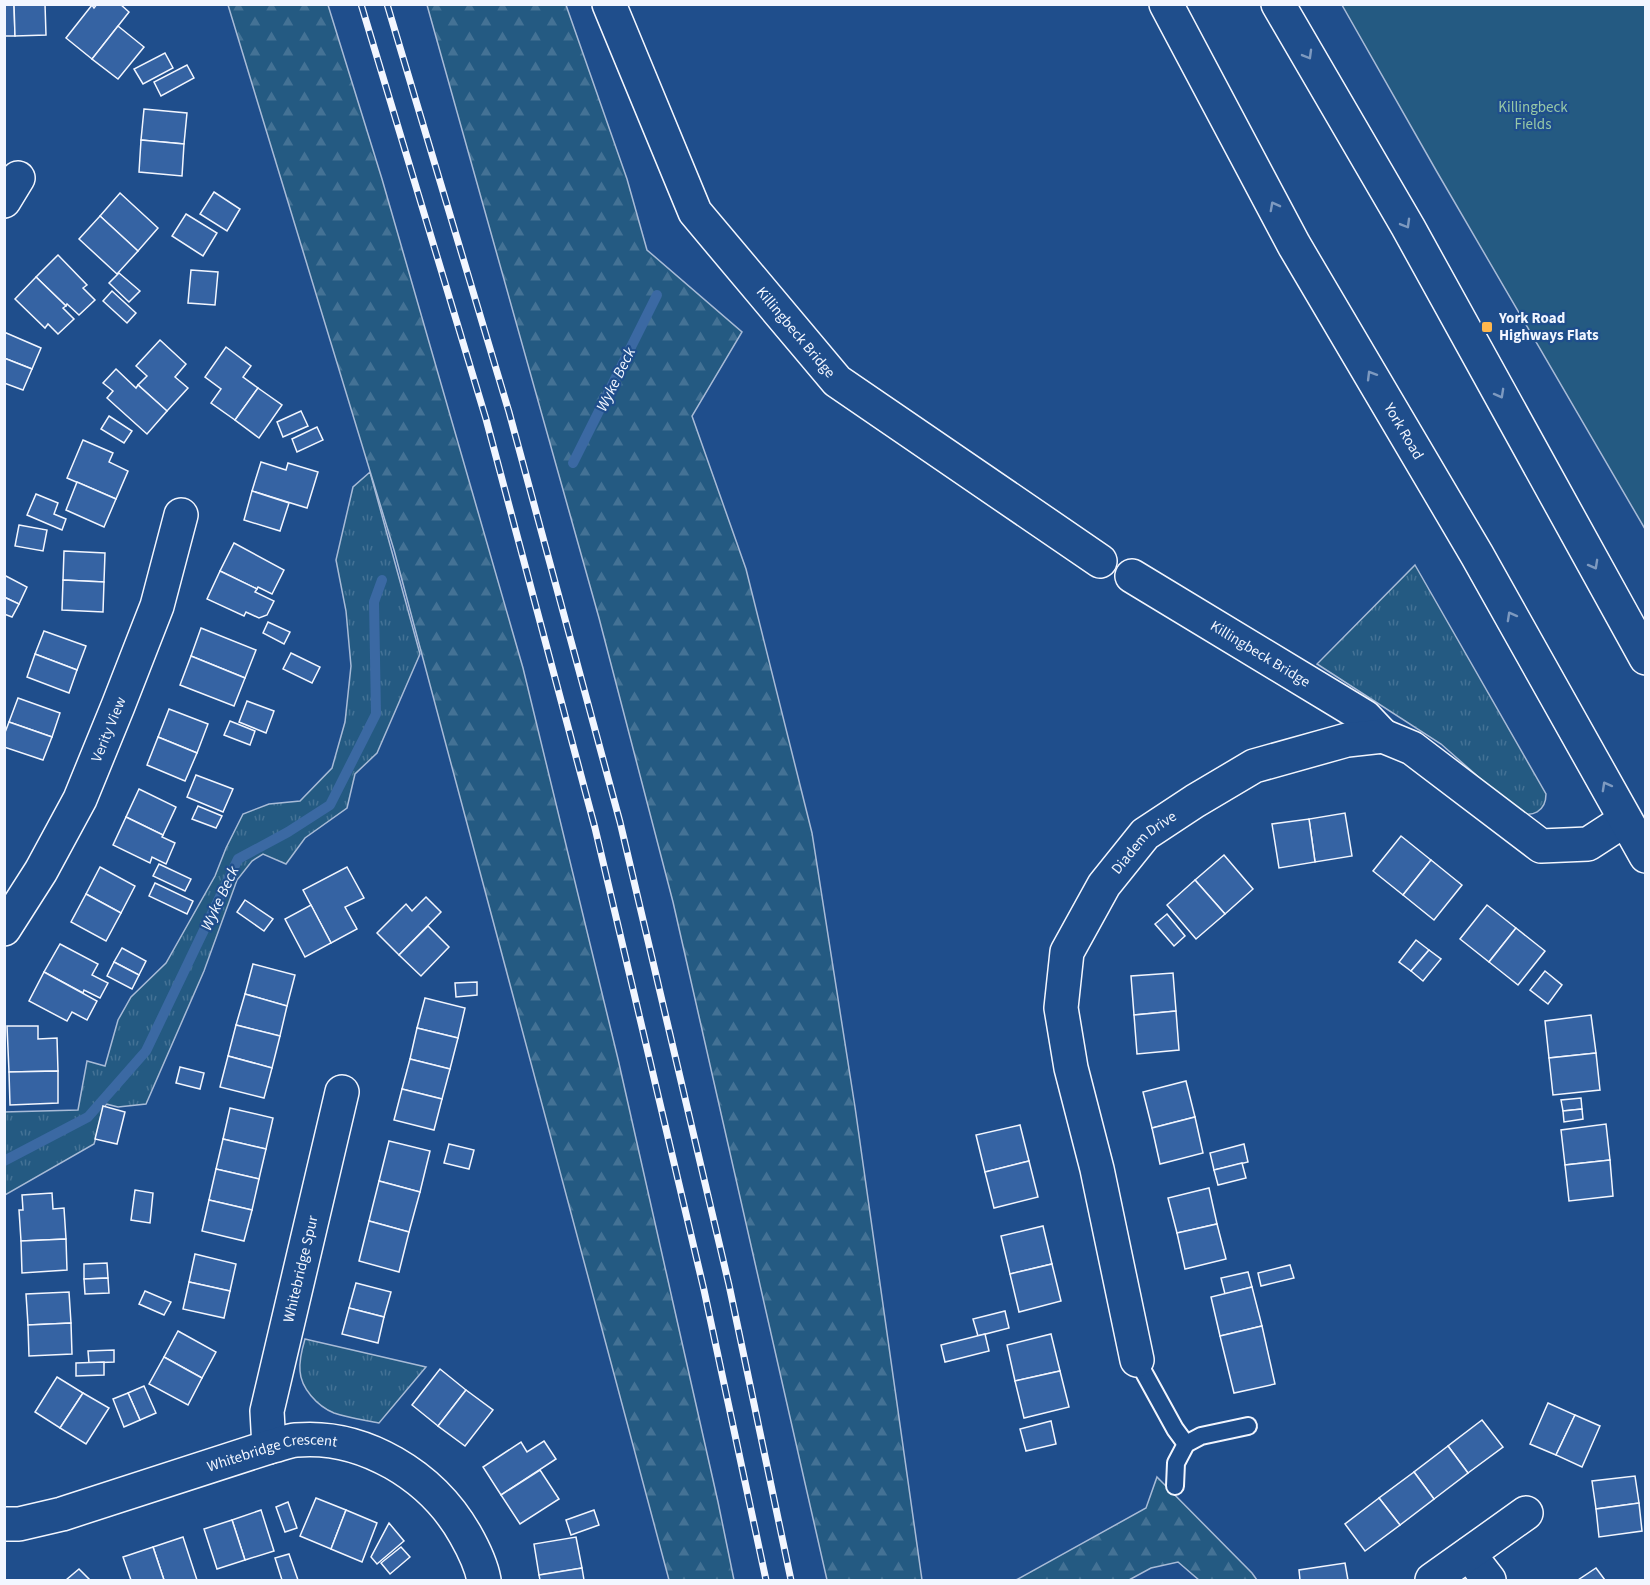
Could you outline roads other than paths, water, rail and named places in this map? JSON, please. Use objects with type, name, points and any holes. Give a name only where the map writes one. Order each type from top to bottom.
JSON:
[{"type":"main road","name":"Killingbeck Bridge","points":[[609,4],[695,212],[837,381],[1100,561]]},
{"type":"main road","name":"York Road","points":[[1166,4],[1294,245],[1477,555],[1646,856]]},
{"type":"main road","points":[[1278,4],[1408,227],[1646,658]]},
{"type":"main road","name":"Verity View","points":[[4,929],[41,871],[80,799],[157,606],[180,514]]},
{"type":"main road","name":"Killingbeck Bridge","points":[[1132,576],[1365,717],[1383,736]]},
{"type":"main road","name":"Diadem Drive","points":[[1137,1360],[1097,1169],[1071,1068],[1061,1008],[1067,951],[1104,885],[1145,834],[1254,766],[1347,740],[1383,736],[1412,748],[1541,846],[1588,843],[1625,820]]},
{"type":"main road","name":"Whitebridge Spur","points":[[269,1447],[267,1411],[342,1092]]},
{"type":"main road","name":"Whitebridge Crescent","points":[[4,1524],[19,1524],[62,1514],[296,1440],[327,1441],[357,1448],[387,1459],[413,1475],[437,1496],[456,1519],[472,1547],[484,1581]]},
{"type":"main road","points":[[1432,1581],[1526,1513]]},
{"type":"main road","points":[[1469,1554],[1488,1581]]},
{"type":"lane","points":[[1137,1360],[1175,1429],[1186,1444]]},
{"type":"lane","points":[[1175,1486],[1176,1463],[1186,1444],[1202,1436],[1248,1426]]},
{"type":"waterway","name":"Wyke Beck","points":[[573,463],[657,295]]},
{"type":"waterway","name":"Wyke Beck","points":[[4,1161],[88,1117],[146,1051],[238,859],[288,832],[330,805],[376,714],[374,602],[382,580]]},
{"type":"railway","points":[[361,4],[486,419],[595,828],[704,1290],[766,1580]]},
{"type":"railway","points":[[387,4],[509,412],[620,822],[729,1285],[791,1580]]},
{"type":"place","name":"York Road Highways Flats","points":[[1487,327]]},
{"type":"park label","name":"Killingbeck Fields","points":[[1533,116]]}]
